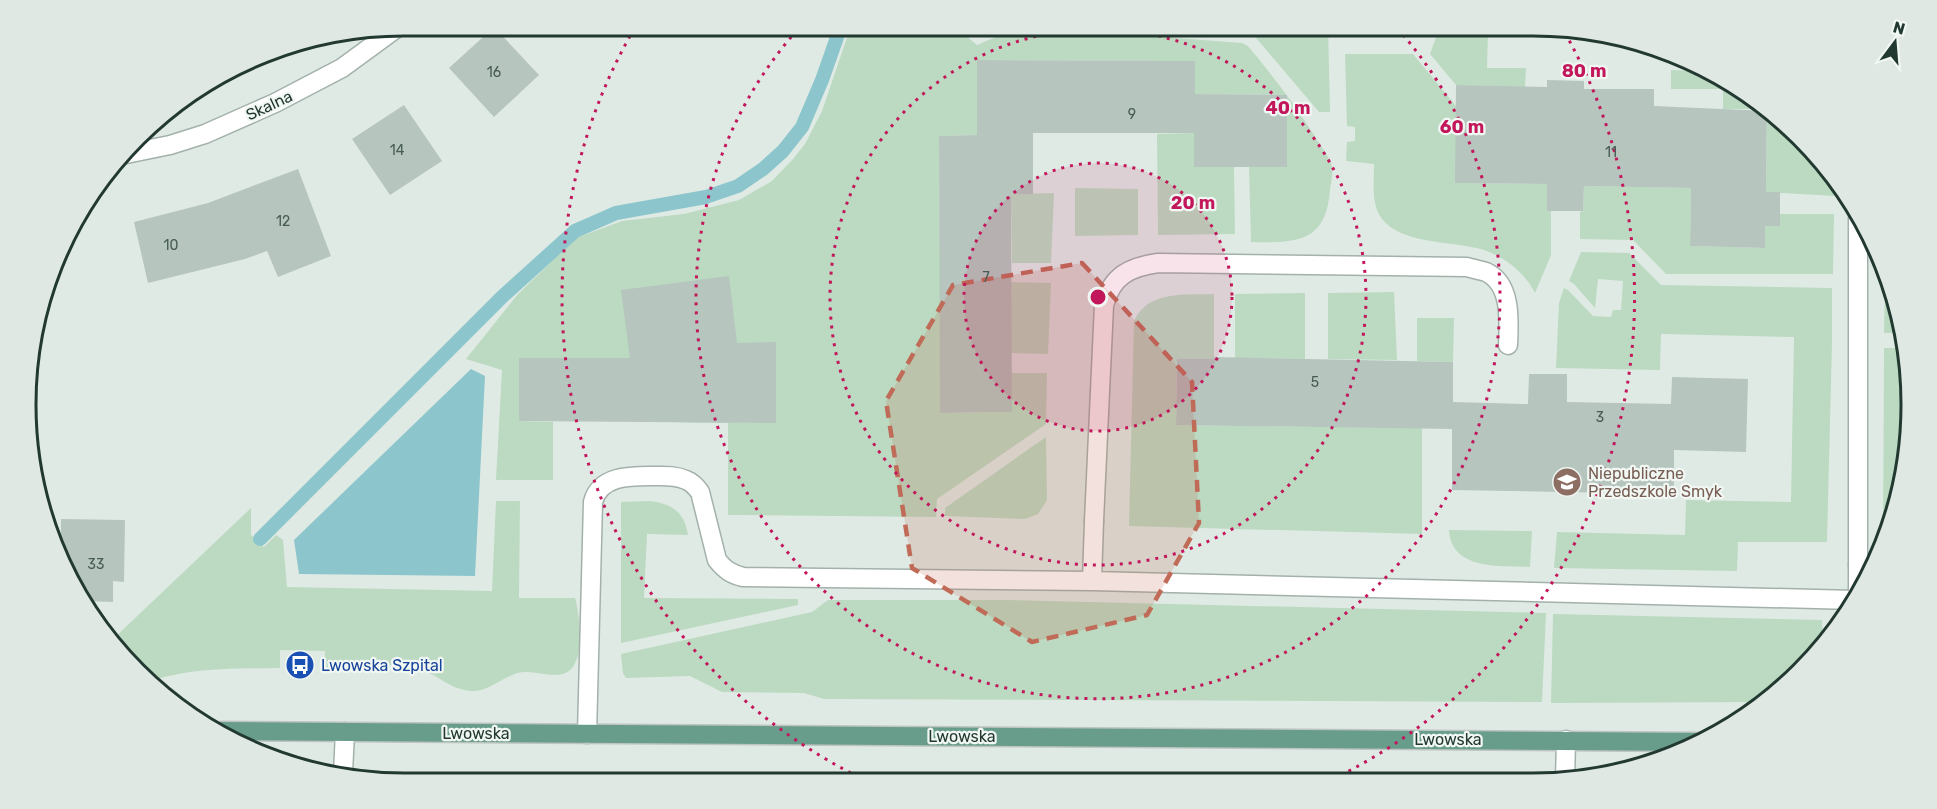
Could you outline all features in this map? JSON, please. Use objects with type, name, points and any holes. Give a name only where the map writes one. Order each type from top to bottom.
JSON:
[{"type":"main road","name":"Lwowska","points":[[234,731],[1681,742]]},
{"type":"street","name":"Skalna","points":[[137,152],[170,145],[205,134],[275,103],[342,68],[385,37]]},
{"type":"street","points":[[1858,232],[1858,577]]},
{"type":"street","points":[[1092,581],[1104,305],[1114,282],[1134,268],[1158,263],[1467,267],[1487,273],[1500,286],[1509,308],[1509,345]]},
{"type":"street","points":[[587,734],[593,502],[601,489],[621,477],[672,476],[689,481],[700,492],[717,560],[732,575],[743,577],[1092,581],[1845,600]]},
{"type":"street","points":[[343,768],[345,732]]},
{"type":"street","points":[[1565,771],[1566,740]]},
{"type":"highlighted area","points":[[1082,263],[1192,382],[1199,523],[1147,615],[1032,642],[912,568],[886,401],[953,285]]},
{"type":"green space","points":[[848,36],[966,36],[977,45],[998,36],[1151,36],[1242,43],[1248,46],[1287,95],[1195,94],[1195,61],[977,60],[977,135],[939,136],[941,413],[1011,412],[1011,373],[1047,373],[1046,424],[937,499],[936,517],[728,515],[728,423],[671,422],[671,358],[519,358],[519,421],[553,422],[553,480],[496,480],[502,370],[466,359],[518,294],[576,238],[622,221],[684,214],[739,200],[772,181],[805,144],[822,111]],"holes":[[[775,342],[776,423],[738,423]]]},
{"type":"green space","points":[[1254,36],[1328,36],[1330,112],[1319,112]]},
{"type":"green space","points":[[1436,36],[1488,36],[1487,68],[1526,68],[1525,87],[1456,85],[1430,54]]},
{"type":"green space","points":[[1345,54],[1413,54],[1456,106],[1456,183],[1547,184],[1547,210],[1551,211],[1551,255],[1535,293],[1520,272],[1507,261],[1492,253],[1409,236],[1384,222],[1374,199],[1374,164],[1346,161],[1347,142],[1355,141],[1355,127],[1347,126]]},
{"type":"green space","points":[[1671,70],[1688,71],[1717,85],[1737,98],[1753,109],[1723,109],[1723,89],[1671,89]]},
{"type":"green space","points":[[1287,95],[1331,163],[1332,176],[1327,207],[1322,221],[1306,236],[1282,242],[1251,242],[1249,167],[1287,167]]},
{"type":"green space","points":[[1767,122],[1810,162],[1835,196],[1766,192]]},
{"type":"green space","points":[[1194,133],[1194,167],[1234,167],[1235,234],[1158,235],[1157,134]]},
{"type":"green space","points":[[1584,186],[1691,188],[1690,246],[1764,248],[1765,226],[1780,225],[1780,214],[1834,214],[1833,274],[1666,274],[1633,240],[1580,239],[1580,212],[1583,211]]},
{"type":"green space","points":[[1075,188],[1138,189],[1138,235],[1075,236]]},
{"type":"green space","points":[[1054,193],[1051,263],[1012,263],[1011,194]]},
{"type":"green space","points":[[1581,252],[1629,253],[1661,285],[1832,288],[1827,542],[1738,542],[1737,571],[1554,568],[1557,532],[1685,535],[1686,500],[1791,502],[1794,337],[1661,334],[1660,370],[1556,368],[1559,303],[1564,288],[1593,316],[1611,317],[1613,310],[1621,310],[1623,281],[1598,279],[1595,308],[1569,281]]},
{"type":"green space","points":[[1010,282],[1051,283],[1048,354],[1011,353]]},
{"type":"green space","points":[[1394,292],[1397,360],[1328,359],[1328,293]]},
{"type":"green space","points":[[1305,293],[1305,359],[1235,358],[1235,294]]},
{"type":"green space","points":[[1214,294],[1214,359],[1177,359],[1176,425],[1422,428],[1422,534],[1129,526],[1134,321],[1140,311],[1158,299],[1180,295]]},
{"type":"green space","points":[[1885,298],[1894,333],[1884,333]]},
{"type":"green space","points":[[1417,318],[1454,318],[1453,362],[1417,361]]},
{"type":"green space","points":[[1884,348],[1897,348],[1900,380],[1900,429],[1894,476],[1883,516]]},
{"type":"green space","points":[[1046,437],[1047,500],[1038,514],[1025,519],[945,516],[945,508]]},
{"type":"green space","points":[[496,501],[520,501],[519,598],[575,598],[580,641],[576,662],[571,670],[558,675],[517,673],[489,687],[471,691],[457,688],[421,669],[412,667],[387,665],[325,669],[325,651],[280,650],[280,668],[199,671],[159,679],[117,635],[251,508],[251,535],[264,547],[276,535],[283,540],[287,587],[492,591]]},
{"type":"green space","points":[[649,501],[664,504],[676,510],[684,520],[688,535],[647,534],[644,598],[798,599],[798,605],[621,643],[621,502]]},
{"type":"green space","points":[[1449,530],[1532,531],[1530,567],[1492,565],[1468,559],[1458,553],[1452,543]]},
{"type":"green space","points":[[828,600],[1007,600],[1546,613],[1542,702],[824,699],[804,693],[722,692],[690,676],[626,678],[623,673],[621,654],[812,612]]},
{"type":"green space","points":[[1553,614],[1822,620],[1823,632],[1810,647],[1775,682],[1750,702],[1551,703]]},
{"type":"water","points":[[471,369],[485,376],[475,576],[299,574],[294,540]]},
{"type":"building","points":[[484,36],[502,36],[539,75],[494,117],[449,68]]},
{"type":"building","points":[[977,60],[1195,61],[1195,94],[1287,95],[1287,167],[1194,167],[1194,133],[1033,133],[1033,194],[1011,194],[1012,412],[940,413],[939,136],[977,135]]},
{"type":"building","points":[[1547,80],[1584,81],[1584,89],[1654,89],[1654,106],[1755,110],[1767,120],[1766,192],[1780,192],[1780,226],[1765,226],[1765,248],[1690,246],[1691,188],[1584,186],[1583,211],[1547,211],[1547,184],[1455,183],[1456,85],[1547,87]]},
{"type":"building","points":[[404,105],[442,161],[390,195],[352,139]]},
{"type":"building","points":[[298,169],[331,256],[278,277],[267,251],[245,259],[148,283],[134,222],[208,203]]},
{"type":"building","points":[[729,276],[737,343],[776,342],[776,423],[519,421],[519,358],[630,358],[621,290]]},
{"type":"building","points":[[1214,357],[1453,362],[1453,402],[1528,404],[1529,374],[1567,374],[1567,402],[1671,404],[1672,377],[1748,379],[1746,452],[1674,450],[1674,494],[1452,490],[1452,429],[1176,425],[1177,359],[1214,359]]},
{"type":"building","points":[[61,519],[125,520],[124,582],[113,581],[113,602],[93,601],[61,537]]},
{"type":"waterway","points":[[260,539],[503,296],[575,231],[616,213],[706,197],[738,186],[763,169],[783,151],[802,127],[837,36]]},
{"type":"place","name":"Niepubliczne Przedszkole Smyk","points":[[1567,482]]},
{"type":"place","name":"Lwowska Szpital","points":[[300,665]]}]
